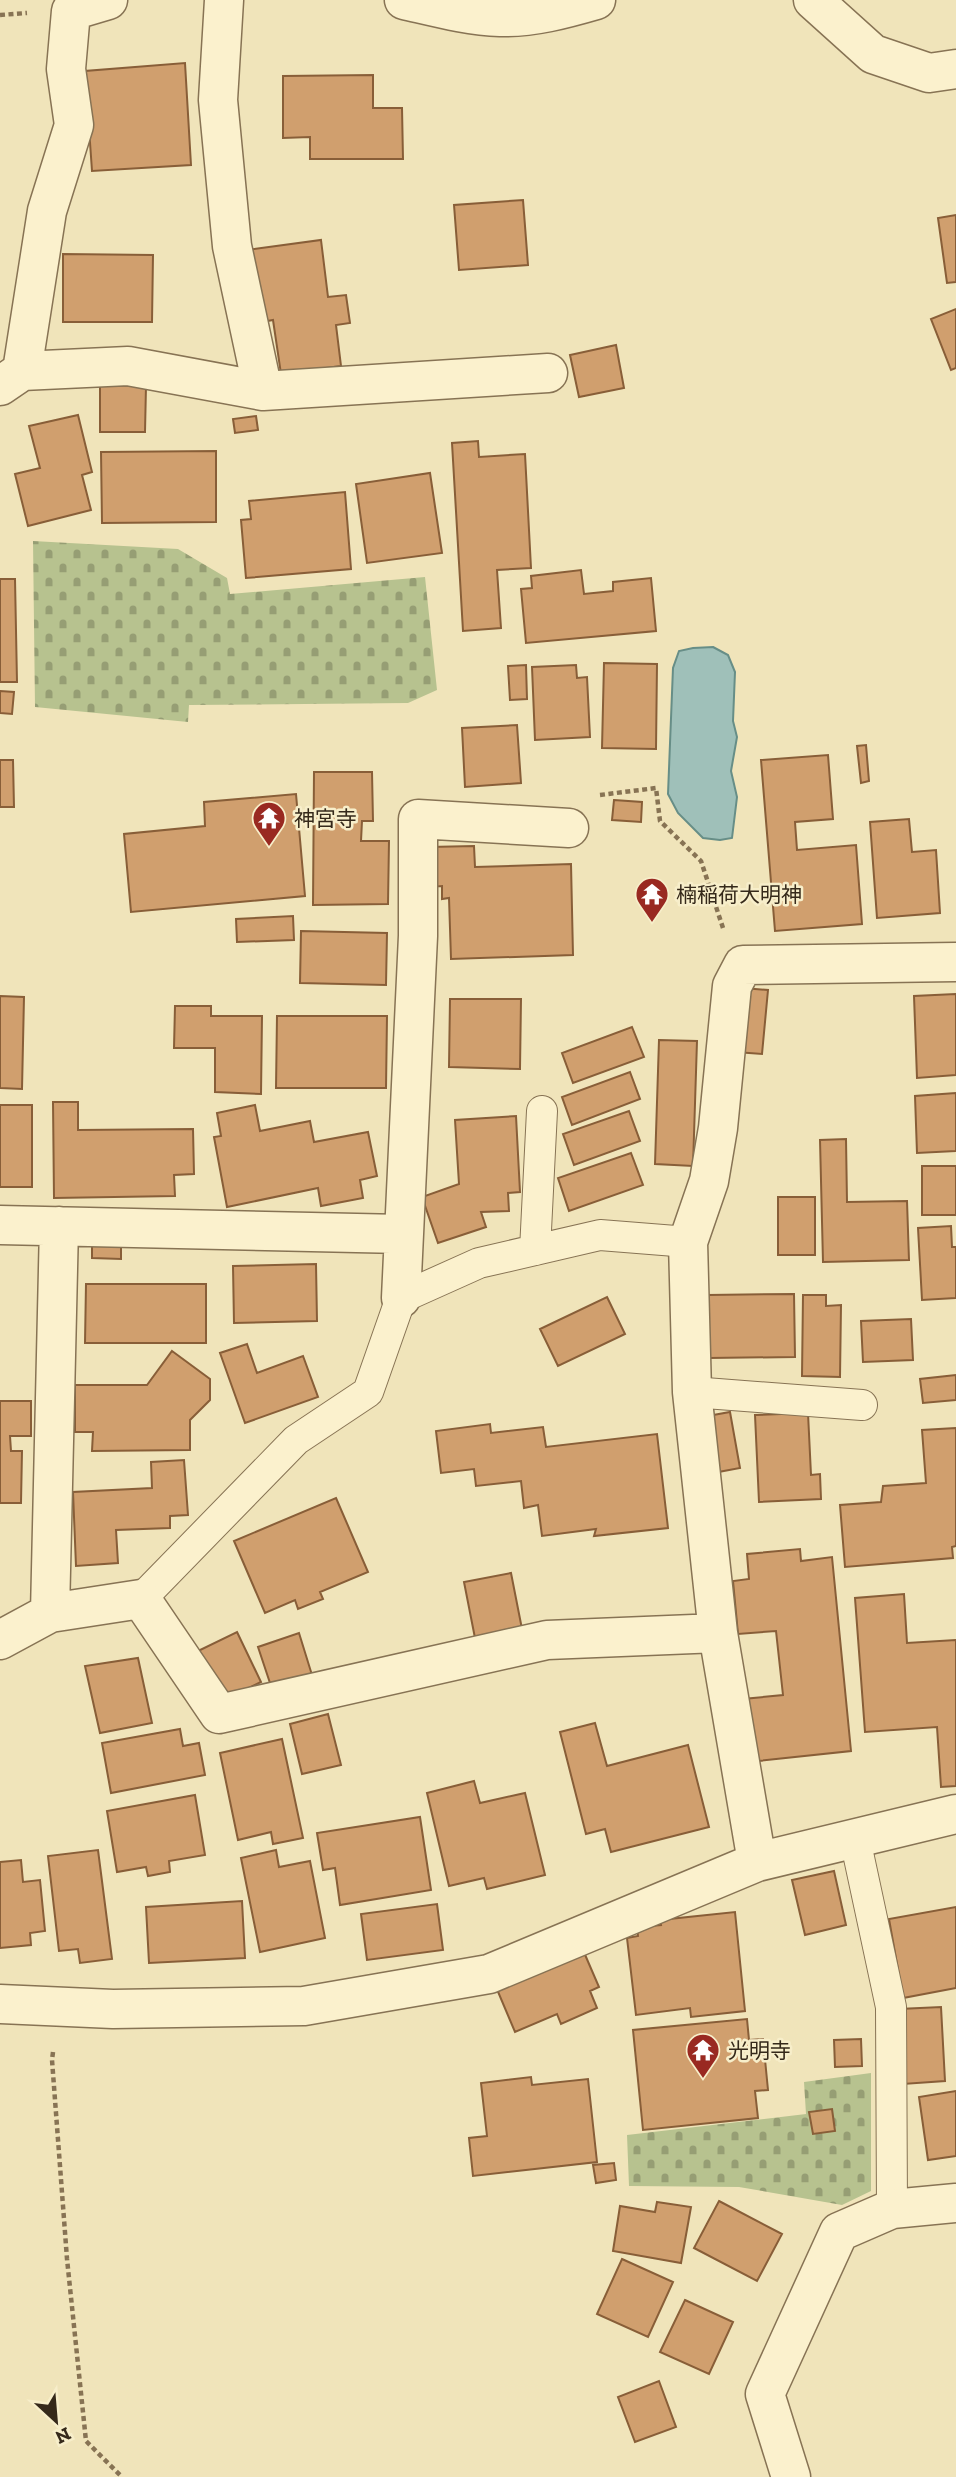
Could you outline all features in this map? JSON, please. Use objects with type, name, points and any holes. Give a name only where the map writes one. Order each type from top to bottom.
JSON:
[{"type":"street","points":[[108,0],[71,11],[66,69],[74,125],[47,211],[11,379],[128,366],[263,391],[548,373]]},
{"type":"street","points":[[224,0],[218,100],[232,246],[263,391]]},
{"type":"street","points":[[404,0],[500,17],[558,11],[596,0]]},
{"type":"street","points":[[813,0],[873,54],[942,71]]},
{"type":"street","points":[[401,1298],[418,936],[418,819],[569,828]]},
{"type":"street","points":[[757,1862],[718,1633],[692,1392],[688,1242],[709,1181],[718,1128],[732,986],[743,965],[956,962]]},
{"type":"street","points":[[0,1225],[402,1234]]},
{"type":"street","points":[[50,1614],[59,1226]]},
{"type":"street","points":[[0,1640],[50,1614],[141,1599],[219,1714],[547,1640],[718,1633]]},
{"type":"street","points":[[0,2004],[113,2009],[304,2006],[489,1974],[757,1862],[956,1814]]},
{"type":"street","points":[[791,2477],[765,2394],[839,2232],[892,2209],[956,2203]]},
{"type":"lane","points":[[535,1250],[542,1111]]},
{"type":"lane","points":[[141,1599],[296,1440],[368,1392],[401,1298],[479,1263],[600,1235],[688,1242]]},
{"type":"lane","points":[[692,1392],[862,1405]]},
{"type":"lane","points":[[855,1839],[891,2007],[892,2209]]},
{"type":"path","points":[[569,828],[597,827],[600,794],[656,788],[660,821],[701,861],[724,931],[743,965]]},
{"type":"path","points":[[62,2007],[52,2060],[67,2259],[86,2441],[122,2477]]},
{"type":"green space","points":[[33,541],[178,549],[227,578],[230,594],[425,577],[437,690],[408,703],[189,705],[188,722],[35,707]]},
{"type":"green space","points":[[871,2073],[871,2191],[842,2205],[739,2187],[629,2186],[627,2135],[806,2114],[804,2082]]},
{"type":"water","points":[[713,647],[728,655],[735,672],[733,721],[737,737],[731,771],[737,797],[732,838],[720,840],[703,838],[678,813],[668,794],[673,668],[679,651]]},
{"type":"building","points":[[185,63],[191,165],[92,171],[85,71]]},
{"type":"building","points":[[373,75],[373,108],[402,108],[403,159],[310,159],[310,137],[283,138],[283,76]]},
{"type":"building","points":[[523,200],[528,265],[459,270],[454,205]]},
{"type":"building","points":[[956,215],[956,282],[947,283],[938,218]]},
{"type":"building","points":[[321,240],[328,297],[346,295],[350,323],[336,325],[341,366],[281,374],[273,320],[257,323],[247,250]]},
{"type":"building","points":[[63,254],[153,255],[152,322],[63,322]]},
{"type":"building","points":[[956,309],[956,368],[951,370],[931,319]]},
{"type":"building","points":[[616,345],[624,388],[579,397],[570,355]]},
{"type":"building","points":[[100,385],[146,386],[145,432],[100,432]]},
{"type":"building","points":[[78,415],[92,472],[82,475],[91,510],[28,526],[15,474],[40,468],[29,426]]},
{"type":"building","points":[[256,416],[258,430],[235,433],[233,419]]},
{"type":"building","points":[[478,441],[479,457],[525,454],[531,568],[497,570],[501,628],[463,631],[452,443]]},
{"type":"building","points":[[216,451],[216,522],[102,523],[101,452]]},
{"type":"building","points":[[430,473],[442,553],[367,563],[356,484]]},
{"type":"building","points":[[345,492],[351,569],[246,578],[241,520],[251,519],[249,501]]},
{"type":"building","points":[[581,570],[584,594],[613,591],[613,582],[651,578],[656,631],[526,643],[521,589],[532,588],[531,576]]},
{"type":"building","points":[[0,579],[15,579],[17,682],[0,682]]},
{"type":"building","points":[[604,663],[657,664],[656,749],[602,748]]},
{"type":"building","points":[[526,665],[527,699],[510,700],[508,666]]},
{"type":"building","points":[[576,665],[577,678],[587,677],[590,737],[535,740],[532,667]]},
{"type":"building","points":[[0,691],[14,692],[12,714],[0,713]]},
{"type":"building","points":[[517,725],[521,783],[465,787],[462,728]]},
{"type":"building","points":[[866,745],[869,781],[861,783],[857,746]]},
{"type":"building","points":[[828,755],[833,819],[795,822],[797,850],[856,845],[862,924],[775,931],[761,760]]},
{"type":"building","points":[[0,760],[13,760],[14,807],[0,807]]},
{"type":"building","points":[[314,772],[372,772],[373,821],[362,821],[361,841],[389,841],[388,904],[313,905]]},
{"type":"building","points":[[296,794],[305,896],[131,912],[124,834],[205,826],[204,802]]},
{"type":"building","points":[[614,800],[642,802],[641,822],[612,820]]},
{"type":"building","points":[[909,819],[912,852],[936,850],[940,913],[877,918],[870,822]]},
{"type":"building","points":[[474,846],[475,867],[571,864],[573,955],[451,959],[449,898],[442,899],[442,886],[430,887],[429,847]]},
{"type":"building","points":[[293,916],[294,940],[237,942],[236,919]]},
{"type":"building","points":[[301,931],[387,933],[386,985],[300,983]]},
{"type":"building","points":[[743,988],[768,990],[762,1054],[736,1052]]},
{"type":"building","points":[[956,994],[956,1075],[917,1078],[914,996]]},
{"type":"building","points":[[0,996],[24,997],[22,1089],[0,1088]]},
{"type":"building","points":[[450,999],[521,999],[520,1069],[449,1067]]},
{"type":"building","points":[[175,1006],[211,1006],[211,1016],[262,1016],[261,1094],[215,1092],[215,1048],[174,1048]]},
{"type":"building","points":[[277,1016],[387,1016],[386,1088],[276,1088]]},
{"type":"building","points":[[632,1027],[644,1057],[573,1083],[562,1053]]},
{"type":"building","points":[[659,1040],[697,1041],[693,1166],[655,1164]]},
{"type":"building","points":[[630,1072],[640,1099],[572,1125],[562,1097]]},
{"type":"building","points":[[956,1093],[956,1151],[917,1153],[915,1096]]},
{"type":"building","points":[[53,1102],[78,1102],[78,1130],[193,1129],[194,1174],[174,1175],[175,1196],[54,1198]]},
{"type":"building","points":[[0,1105],[32,1105],[32,1187],[0,1187]]},
{"type":"building","points":[[255,1105],[260,1131],[310,1121],[314,1142],[368,1132],[377,1176],[360,1180],[363,1198],[321,1206],[318,1188],[227,1207],[214,1137],[221,1136],[217,1113]]},
{"type":"building","points":[[629,1111],[640,1141],[574,1165],[563,1134]]},
{"type":"building","points":[[516,1116],[520,1192],[508,1193],[509,1211],[481,1212],[486,1227],[438,1243],[422,1197],[459,1184],[455,1120]]},
{"type":"building","points":[[846,1139],[847,1202],[907,1201],[909,1260],[823,1262],[820,1140]]},
{"type":"building","points":[[631,1153],[643,1185],[569,1211],[558,1178]]},
{"type":"building","points":[[922,1166],[956,1166],[956,1215],[922,1215]]},
{"type":"building","points":[[778,1197],[815,1197],[815,1255],[778,1255]]},
{"type":"building","points":[[951,1226],[952,1247],[956,1247],[956,1298],[922,1300],[918,1228]]},
{"type":"building","points":[[92,1244],[121,1245],[121,1259],[92,1258]]},
{"type":"building","points":[[316,1264],[317,1321],[234,1323],[233,1266]]},
{"type":"building","points":[[86,1284],[206,1284],[206,1343],[85,1343]]},
{"type":"building","points":[[794,1294],[795,1357],[709,1358],[708,1295]]},
{"type":"building","points":[[803,1295],[826,1295],[826,1306],[841,1305],[840,1377],[802,1376]]},
{"type":"building","points":[[607,1297],[625,1334],[558,1366],[540,1329]]},
{"type":"building","points":[[911,1319],[913,1360],[863,1362],[861,1321]]},
{"type":"building","points":[[247,1344],[257,1373],[303,1356],[318,1397],[245,1423],[220,1353]]},
{"type":"building","points":[[172,1351],[210,1379],[210,1400],[190,1420],[190,1450],[92,1451],[93,1432],[75,1432],[75,1385],[147,1385]]},
{"type":"building","points":[[956,1375],[956,1400],[923,1403],[920,1379]]},
{"type":"building","points":[[0,1401],[31,1401],[31,1436],[10,1436],[11,1451],[22,1451],[21,1503],[0,1503]]},
{"type":"building","points":[[730,1412],[740,1468],[713,1473],[702,1417]]},
{"type":"building","points":[[808,1413],[811,1475],[820,1474],[821,1499],[759,1502],[755,1415]]},
{"type":"building","points":[[490,1424],[491,1433],[543,1427],[546,1447],[657,1434],[668,1528],[594,1536],[596,1529],[542,1536],[538,1505],[524,1508],[521,1481],[476,1486],[474,1469],[441,1473],[436,1431]]},
{"type":"building","points":[[956,1428],[956,1546],[952,1547],[953,1558],[845,1567],[840,1505],[881,1502],[883,1486],[926,1483],[922,1430]]},
{"type":"building","points":[[184,1460],[188,1515],[170,1516],[170,1528],[116,1530],[118,1563],[76,1566],[73,1492],[152,1488],[151,1462]]},
{"type":"building","points":[[336,1498],[368,1572],[320,1592],[323,1599],[298,1609],[295,1600],[265,1613],[234,1541]]},
{"type":"building","points":[[800,1549],[801,1561],[832,1557],[851,1751],[749,1762],[743,1699],[783,1695],[776,1631],[738,1634],[733,1581],[749,1579],[747,1554]]},
{"type":"building","points":[[511,1573],[522,1629],[475,1638],[464,1582]]},
{"type":"building","points":[[904,1594],[907,1643],[956,1640],[956,1786],[941,1787],[937,1727],[865,1732],[855,1598]]},
{"type":"building","points":[[237,1632],[261,1682],[222,1701],[198,1651]]},
{"type":"building","points":[[299,1633],[312,1675],[272,1689],[258,1647]]},
{"type":"building","points":[[138,1658],[152,1723],[100,1733],[85,1666]]},
{"type":"building","points":[[328,1714],[341,1765],[302,1774],[290,1724]]},
{"type":"building","points":[[595,1723],[607,1766],[688,1745],[709,1827],[611,1852],[605,1829],[586,1834],[560,1732]]},
{"type":"building","points":[[180,1729],[183,1746],[199,1743],[205,1775],[111,1793],[102,1743]]},
{"type":"building","points":[[282,1739],[303,1838],[273,1844],[271,1832],[238,1840],[220,1753]]},
{"type":"building","points":[[474,1781],[480,1803],[525,1793],[545,1875],[487,1889],[484,1878],[449,1886],[427,1793]]},
{"type":"building","points":[[195,1795],[205,1855],[169,1861],[170,1872],[148,1876],[146,1867],[117,1872],[107,1811]]},
{"type":"building","points":[[420,1817],[431,1890],[340,1905],[335,1868],[323,1870],[317,1833]]},
{"type":"building","points":[[98,1850],[112,1959],[80,1963],[78,1949],[59,1951],[48,1856]]},
{"type":"building","points":[[276,1850],[279,1867],[310,1861],[325,1938],[260,1952],[241,1858]]},
{"type":"building","points":[[21,1860],[23,1882],[40,1880],[45,1931],[30,1933],[31,1945],[0,1948],[0,1862]]},
{"type":"building","points":[[834,1871],[846,1925],[805,1935],[792,1880]]},
{"type":"building","points":[[242,1901],[245,1958],[149,1963],[146,1907]]},
{"type":"building","points":[[437,1904],[443,1950],[367,1960],[361,1914]]},
{"type":"building","points":[[956,1907],[956,1988],[903,1998],[889,1919]]},
{"type":"building","points":[[735,1912],[745,2011],[691,2017],[690,2008],[636,2015],[627,1938],[638,1936],[637,1927],[661,1925],[660,1920]]},
{"type":"building","points":[[583,1950],[599,1987],[590,1991],[597,2008],[561,2024],[557,2014],[515,2032],[496,1987]]},
{"type":"building","points":[[941,2007],[945,2081],[903,2084],[899,2009]]},
{"type":"building","points":[[747,2019],[749,2040],[763,2039],[768,2090],[755,2091],[758,2118],[643,2130],[633,2030]]},
{"type":"building","points":[[861,2039],[862,2066],[835,2067],[834,2040]]},
{"type":"building","points":[[531,2077],[532,2085],[588,2079],[597,2162],[473,2176],[469,2138],[487,2136],[481,2083]]},
{"type":"building","points":[[956,2091],[956,2156],[928,2160],[919,2097]]},
{"type":"building","points":[[832,2109],[835,2131],[813,2134],[809,2112]]},
{"type":"building","points":[[614,2163],[616,2180],[596,2183],[593,2165]]},
{"type":"building","points":[[719,2201],[782,2234],[757,2281],[694,2248]]},
{"type":"building","points":[[657,2202],[691,2207],[681,2263],[613,2251],[620,2206],[655,2212]]},
{"type":"building","points":[[622,2259],[673,2282],[648,2337],[597,2314]]},
{"type":"building","points":[[685,2300],[733,2322],[709,2374],[660,2352]]},
{"type":"building","points":[[659,2381],[676,2427],[635,2442],[618,2397]]},
{"type":"place","name":"神宮寺","points":[[269,848]]},
{"type":"place","name":"楠稲荷大明神","points":[[652,924]]},
{"type":"place","name":"光明寺","points":[[703,2080]]}]
